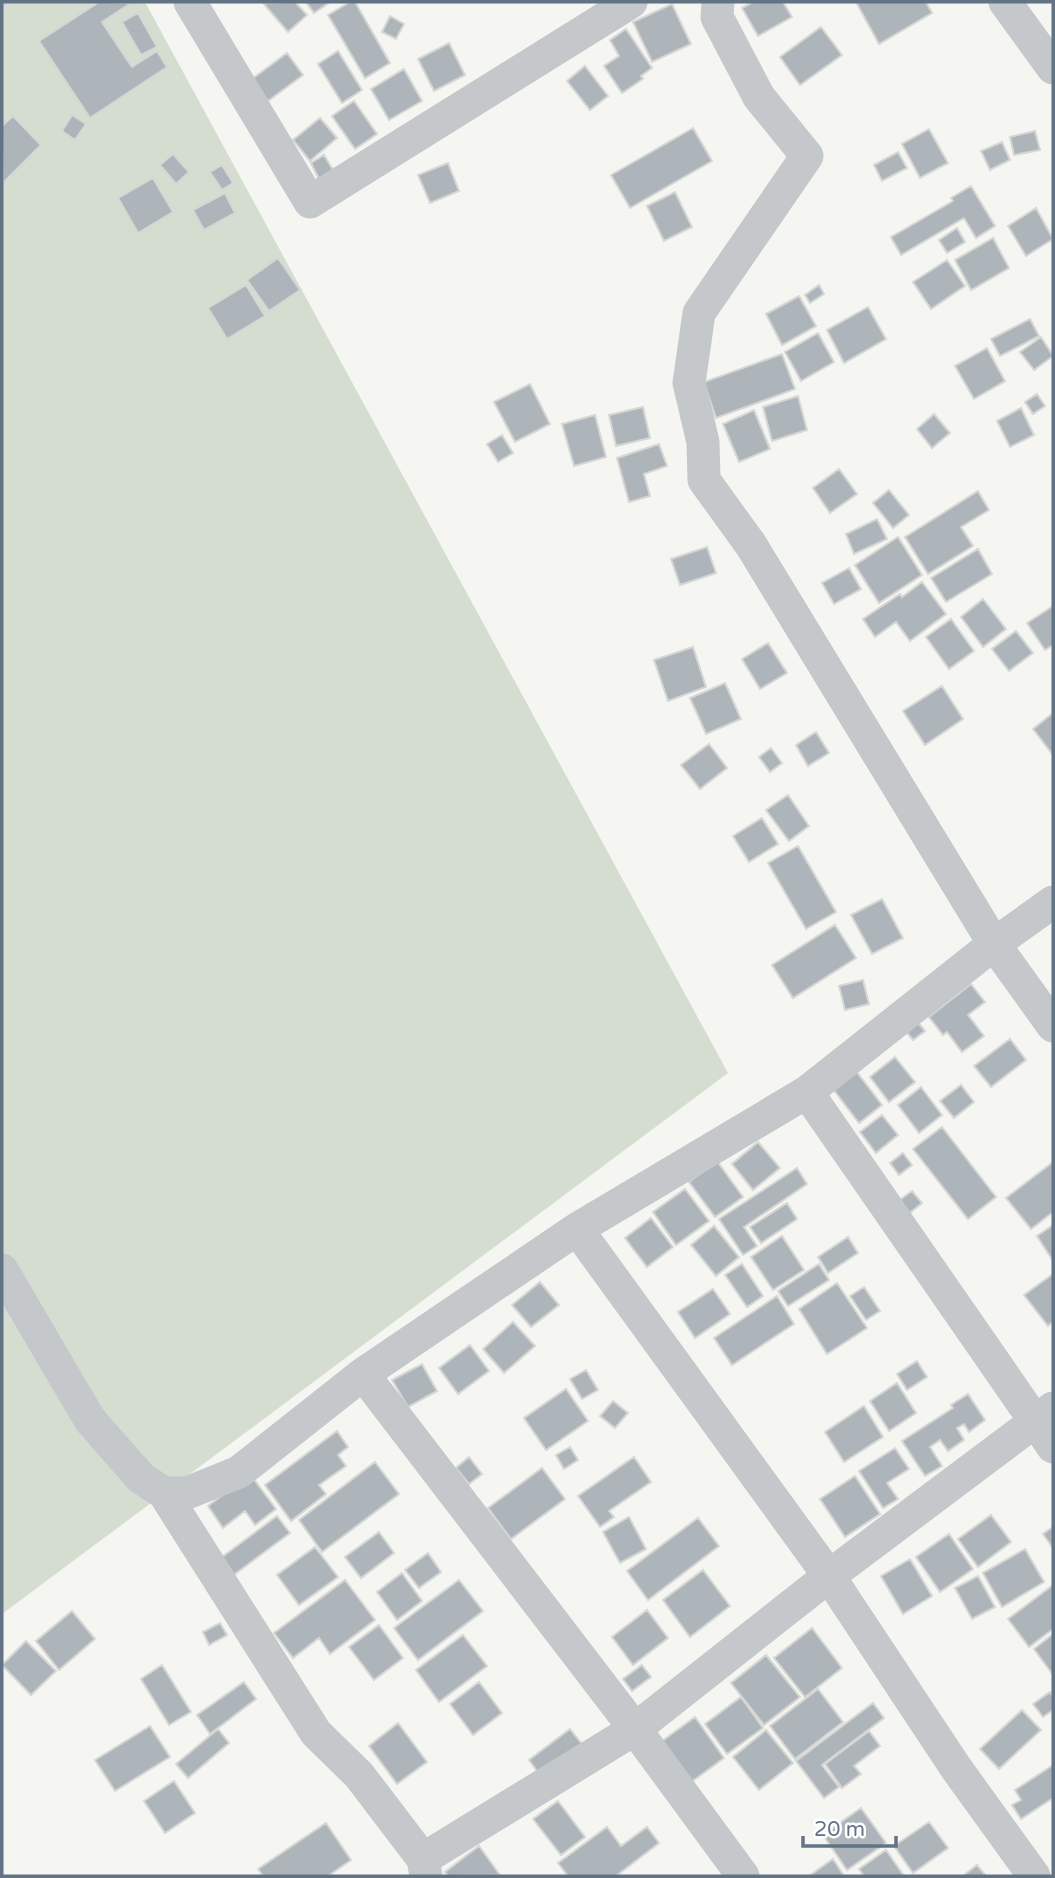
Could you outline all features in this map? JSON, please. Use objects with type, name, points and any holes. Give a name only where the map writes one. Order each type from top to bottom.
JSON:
[{"type":"street","points":[[190,2],[310,202],[631,2]]},
{"type":"street","points":[[1005,2],[1053,68]]},
{"type":"street","points":[[714,7],[759,97],[807,156],[699,313],[689,383],[703,442],[704,480],[751,545],[994,944],[1053,1026]]},
{"type":"street","points":[[164,1493],[187,1493],[239,1472],[363,1374],[577,1229],[807,1092],[994,944],[1053,902]]},
{"type":"street","points":[[2,1270],[90,1419],[141,1478],[164,1493],[316,1733],[359,1775],[424,1868],[635,1729],[829,1576],[1047,1425],[807,1092]]},
{"type":"street","points":[[577,1229],[829,1576],[956,1768],[1034,1876]]},
{"type":"street","points":[[363,1374],[635,1729],[743,1876]]},
{"type":"shaded area","points":[[2,2],[145,2],[728,1073],[2,1614]]},
{"type":"building","points":[[99,2],[131,3],[102,22],[132,67],[157,51],[167,67],[90,118],[39,41]]},
{"type":"building","points":[[295,2],[307,15],[288,32],[263,3]]},
{"type":"building","points":[[306,2],[330,2],[314,13]]},
{"type":"building","points":[[350,2],[355,2],[390,63],[365,78],[328,15]]},
{"type":"building","points":[[753,2],[783,2],[792,17],[758,36],[742,8]]},
{"type":"building","points":[[856,2],[926,2],[932,13],[879,44]]},
{"type":"building","points":[[672,4],[691,44],[652,62],[633,22]]},
{"type":"building","points":[[138,13],[157,47],[141,55],[122,22]]},
{"type":"building","points":[[390,16],[404,24],[396,39],[382,32]]},
{"type":"building","points":[[821,27],[842,55],[800,85],[780,57]]},
{"type":"building","points":[[626,29],[652,68],[641,76],[643,79],[622,93],[604,66],[619,56],[610,40]]},
{"type":"building","points":[[449,43],[465,75],[434,91],[418,59]]},
{"type":"building","points":[[338,51],[362,90],[342,103],[318,64]]},
{"type":"building","points":[[287,53],[303,75],[268,101],[252,79]]},
{"type":"building","points":[[585,66],[608,96],[590,110],[567,81]]},
{"type":"building","points":[[404,69],[422,101],[389,120],[371,89]]},
{"type":"building","points":[[354,101],[377,134],[355,149],[332,116]]},
{"type":"building","points":[[72,115],[86,124],[75,140],[62,131]]},
{"type":"building","points":[[13,116],[41,145],[3,183],[2,126]]},
{"type":"building","points":[[320,118],[337,138],[310,161],[293,140]]},
{"type":"building","points":[[693,128],[712,161],[630,208],[611,175]]},
{"type":"building","points":[[929,129],[948,163],[920,178],[902,144]]},
{"type":"building","points":[[1035,131],[1040,150],[1014,155],[1010,137]]},
{"type":"building","points":[[1002,142],[1010,160],[990,170],[981,151]]},
{"type":"building","points":[[898,152],[907,168],[882,181],[874,165]]},
{"type":"building","points":[[173,154],[189,172],[176,184],[160,165]]},
{"type":"building","points":[[324,155],[333,170],[319,179],[311,163]]},
{"type":"building","points":[[448,163],[459,191],[430,203],[418,175]]},
{"type":"building","points":[[222,165],[233,183],[222,190],[210,172]]},
{"type":"building","points":[[153,178],[173,212],[138,233],[118,198]]},
{"type":"building","points":[[971,186],[995,226],[976,238],[964,218],[901,255],[891,237],[953,201],[951,198]]},
{"type":"building","points":[[675,192],[692,227],[664,241],[647,206]]},
{"type":"building","points":[[225,193],[235,213],[204,230],[193,210]]},
{"type":"building","points":[[1036,208],[1053,239],[1026,256],[1008,226]]},
{"type":"building","points":[[957,228],[965,242],[947,253],[939,240]]},
{"type":"building","points":[[993,238],[1009,268],[971,290],[955,260]]},
{"type":"building","points":[[278,258],[300,290],[269,311],[247,280]]},
{"type":"building","points":[[947,260],[965,286],[931,309],[913,282]]},
{"type":"building","points":[[246,285],[265,316],[227,339],[208,308]]},
{"type":"building","points":[[819,285],[824,294],[810,303],[805,295]]},
{"type":"building","points":[[799,296],[816,326],[782,345],[766,314]]},
{"type":"building","points":[[868,307],[886,339],[844,363],[827,330]]},
{"type":"building","points":[[1030,319],[1039,336],[1000,356],[991,339]]},
{"type":"building","points":[[818,333],[834,362],[801,381],[785,352]]},
{"type":"building","points":[[1041,337],[1053,356],[1034,370],[1020,352]]},
{"type":"building","points":[[987,348],[1005,381],[974,399],[955,366]]},
{"type":"building","points":[[782,354],[795,389],[716,418],[704,382]]},
{"type":"building","points":[[530,384],[550,424],[515,442],[494,402]]},
{"type":"building","points":[[1037,394],[1045,406],[1033,414],[1025,402]]},
{"type":"building","points":[[798,396],[807,430],[772,441],[763,407]]},
{"type":"building","points":[[643,407],[650,438],[616,446],[609,415]]},
{"type":"building","points":[[1021,408],[1034,435],[1010,447],[997,421]]},
{"type":"building","points":[[754,410],[770,449],[739,462],[723,424]]},
{"type":"building","points":[[934,414],[950,433],[932,448],[917,429]]},
{"type":"building","points":[[595,415],[606,457],[574,466],[562,424]]},
{"type":"building","points":[[502,435],[513,453],[498,462],[487,444]]},
{"type":"building","points":[[659,444],[667,466],[644,474],[650,496],[629,502],[617,458]]},
{"type":"building","points":[[839,469],[857,494],[830,513],[813,488]]},
{"type":"building","points":[[889,490],[909,515],[893,528],[873,503]]},
{"type":"building","points":[[978,491],[989,510],[961,527],[973,546],[928,574],[905,537]]},
{"type":"building","points":[[877,519],[887,539],[854,554],[846,534]]},
{"type":"building","points":[[898,537],[922,575],[879,603],[855,565]]},
{"type":"building","points":[[707,547],[716,573],[680,585],[671,559]]},
{"type":"building","points":[[978,549],[992,574],[946,602],[931,578]]},
{"type":"building","points":[[849,568],[861,589],[834,604],[822,583]]},
{"type":"building","points":[[922,582],[946,614],[910,641],[896,622],[875,637],[863,619]]},
{"type":"building","points":[[983,599],[1006,629],[983,647],[961,617]]},
{"type":"building","points":[[1053,606],[1053,645],[1045,650],[1027,623]]},
{"type":"building","points":[[951,619],[974,651],[949,669],[926,637]]},
{"type":"building","points":[[1016,631],[1033,653],[1009,671],[992,649]]},
{"type":"building","points":[[768,643],[787,673],[760,689],[742,659]]},
{"type":"building","points":[[693,647],[706,687],[668,701],[654,660]]},
{"type":"building","points":[[725,683],[741,719],[706,734],[690,698]]},
{"type":"building","points":[[942,686],[963,719],[925,745],[903,711]]},
{"type":"building","points":[[1053,713],[1053,755],[1033,729]]},
{"type":"building","points":[[816,732],[829,753],[808,766],[796,745]]},
{"type":"building","points":[[709,744],[727,768],[700,789],[681,765]]},
{"type":"building","points":[[771,748],[782,763],[770,772],[759,757]]},
{"type":"building","points":[[788,795],[809,826],[789,841],[766,810]]},
{"type":"building","points":[[762,818],[778,844],[749,862],[733,836]]},
{"type":"building","points":[[798,846],[836,912],[806,929],[768,863]]},
{"type":"building","points":[[882,899],[903,938],[872,954],[851,915]]},
{"type":"building","points":[[835,925],[856,958],[793,998],[772,965]]},
{"type":"building","points":[[863,980],[869,1004],[845,1010],[839,986]]},
{"type":"building","points":[[971,984],[985,1002],[968,1015],[984,1036],[962,1052],[947,1032],[943,1035],[929,1017]]},
{"type":"building","points":[[916,1020],[925,1031],[913,1040],[904,1029]]},
{"type":"building","points":[[1010,1039],[1026,1060],[991,1087],[974,1066]]},
{"type":"building","points":[[895,1057],[915,1082],[889,1102],[870,1077]]},
{"type":"building","points":[[856,1071],[882,1105],[859,1123],[833,1089]]},
{"type":"building","points":[[961,1085],[974,1102],[954,1118],[940,1101]]},
{"type":"building","points":[[921,1087],[942,1115],[919,1133],[898,1105]]},
{"type":"building","points":[[882,1115],[898,1135],[876,1153],[860,1132]]},
{"type":"building","points":[[942,1127],[996,1197],[968,1219],[913,1149]]},
{"type":"building","points":[[758,1142],[780,1168],[753,1190],[732,1164]]},
{"type":"building","points":[[903,1153],[912,1165],[899,1175],[890,1163]]},
{"type":"building","points":[[717,1161],[743,1197],[715,1217],[689,1182]]},
{"type":"building","points":[[1053,1162],[1053,1212],[1031,1229],[1006,1198]]},
{"type":"building","points":[[797,1168],[807,1184],[744,1227],[757,1246],[743,1255],[719,1219]]},
{"type":"building","points":[[685,1189],[709,1221],[676,1245],[653,1212]]},
{"type":"building","points":[[912,1191],[922,1203],[907,1215],[897,1202]]},
{"type":"building","points":[[787,1203],[797,1219],[761,1243],[750,1227]]},
{"type":"building","points":[[651,1218],[673,1247],[647,1267],[625,1238]]},
{"type":"building","points":[[1053,1225],[1053,1261],[1037,1236]]},
{"type":"building","points":[[714,1226],[739,1257],[716,1276],[691,1245]]},
{"type":"building","points":[[782,1236],[804,1270],[773,1290],[751,1257]]},
{"type":"building","points":[[848,1237],[858,1253],[828,1273],[818,1257]]},
{"type":"building","points":[[742,1264],[763,1296],[747,1307],[725,1275]]},
{"type":"building","points":[[819,1264],[829,1280],[788,1306],[778,1291]]},
{"type":"building","points":[[1053,1274],[1053,1321],[1048,1326],[1024,1295]]},
{"type":"building","points":[[540,1282],[559,1305],[531,1327],[512,1305]]},
{"type":"building","points":[[837,1283],[867,1328],[827,1354],[799,1309]]},
{"type":"building","points":[[864,1287],[880,1311],[866,1320],[850,1296]]},
{"type":"building","points":[[713,1289],[730,1314],[695,1338],[678,1312]]},
{"type":"building","points":[[777,1296],[794,1324],[732,1365],[714,1338]]},
{"type":"building","points":[[513,1322],[535,1346],[504,1373],[483,1349]]},
{"type":"building","points":[[470,1345],[489,1371],[458,1394],[439,1368]]},
{"type":"building","points":[[917,1361],[927,1377],[907,1390],[897,1374]]},
{"type":"building","points":[[422,1364],[437,1391],[408,1407],[392,1380]]},
{"type":"building","points":[[586,1370],[598,1390],[582,1399],[570,1379]]},
{"type":"building","points":[[897,1383],[916,1413],[889,1431],[870,1401]]},
{"type":"building","points":[[566,1389],[588,1421],[546,1450],[524,1418]]},
{"type":"building","points":[[968,1394],[985,1420],[969,1432],[964,1424],[957,1428],[964,1440],[948,1451],[940,1440],[930,1447],[942,1466],[925,1476],[902,1441],[953,1408],[951,1405]]},
{"type":"building","points":[[613,1401],[628,1413],[615,1428],[600,1416]]},
{"type":"building","points":[[864,1406],[883,1437],[844,1462],[825,1432]]},
{"type":"building","points":[[337,1431],[348,1447],[338,1455],[346,1466],[319,1485],[326,1494],[291,1521],[265,1485]]},
{"type":"building","points":[[570,1447],[578,1460],[564,1469],[556,1455]]},
{"type":"building","points":[[895,1448],[909,1469],[887,1483],[898,1499],[883,1508],[859,1471]]},
{"type":"building","points":[[469,1457],[482,1474],[469,1484],[456,1468]]},
{"type":"building","points":[[634,1457],[651,1482],[609,1511],[614,1517],[600,1527],[578,1496]]},
{"type":"building","points":[[375,1462],[399,1494],[322,1552],[299,1520]]},
{"type":"building","points":[[542,1468],[565,1499],[511,1539],[488,1508]]},
{"type":"building","points":[[250,1474],[276,1509],[255,1525],[245,1511],[223,1528],[208,1506]]},
{"type":"building","points":[[855,1476],[880,1514],[845,1537],[820,1499]]},
{"type":"building","points":[[991,1515],[1011,1542],[978,1567],[958,1539]]},
{"type":"building","points":[[277,1516],[290,1533],[227,1580],[214,1563]]},
{"type":"building","points":[[629,1517],[646,1549],[620,1563],[603,1532]]},
{"type":"building","points":[[698,1518],[719,1546],[648,1600],[627,1571]]},
{"type":"building","points":[[1053,1527],[1053,1548],[1043,1534]]},
{"type":"building","points":[[379,1532],[394,1553],[361,1578],[345,1557]]},
{"type":"building","points":[[949,1534],[973,1569],[940,1592],[916,1557]]},
{"type":"building","points":[[315,1547],[338,1577],[299,1605],[277,1575]]},
{"type":"building","points":[[1025,1549],[1044,1582],[1002,1607],[983,1573]]},
{"type":"building","points":[[428,1553],[441,1572],[419,1588],[405,1570]]},
{"type":"building","points":[[910,1559],[932,1596],[903,1614],[881,1576]]},
{"type":"building","points":[[703,1570],[730,1606],[690,1637],[663,1600]]},
{"type":"building","points":[[402,1573],[422,1601],[397,1620],[377,1592]]},
{"type":"building","points":[[978,1576],[995,1607],[972,1619],[955,1588]]},
{"type":"building","points":[[345,1580],[375,1620],[330,1654],[319,1638],[293,1658],[274,1633]]},
{"type":"building","points":[[459,1580],[483,1611],[418,1660],[394,1628]]},
{"type":"building","points":[[1053,1585],[1053,1629],[1029,1647],[1008,1619]]},
{"type":"building","points":[[647,1610],[668,1638],[633,1665],[612,1637]]},
{"type":"building","points":[[72,1611],[95,1639],[59,1670],[36,1641]]},
{"type":"building","points":[[220,1623],[227,1635],[209,1645],[203,1632]]},
{"type":"building","points":[[379,1625],[403,1658],[374,1680],[349,1647]]},
{"type":"building","points":[[812,1628],[842,1668],[805,1697],[774,1658]]},
{"type":"building","points":[[1053,1634],[1053,1675],[1034,1649]]},
{"type":"building","points":[[463,1635],[487,1666],[439,1702],[416,1670]]},
{"type":"building","points":[[26,1641],[56,1671],[31,1695],[2,1665]]},
{"type":"building","points":[[766,1655],[800,1697],[764,1725],[731,1683]]},
{"type":"building","points":[[162,1665],[191,1712],[169,1725],[141,1679]]},
{"type":"building","points":[[642,1665],[651,1677],[632,1691],[623,1679]]},
{"type":"building","points":[[244,1682],[256,1699],[210,1734],[197,1715]]},
{"type":"building","points":[[479,1682],[502,1713],[473,1735],[450,1704]]},
{"type":"building","points":[[818,1689],[843,1722],[795,1759],[770,1726]]},
{"type":"building","points":[[1050,1692],[1053,1697],[1053,1710],[1043,1717],[1033,1704]]},
{"type":"building","points":[[741,1697],[763,1728],[727,1754],[705,1724]]},
{"type":"building","points":[[873,1703],[884,1718],[822,1765],[839,1787],[824,1798],[796,1761]]},
{"type":"building","points":[[1022,1710],[1041,1730],[999,1769],[980,1749]]},
{"type":"building","points":[[695,1717],[724,1758],[683,1788],[654,1747]]},
{"type":"building","points":[[398,1723],[427,1762],[397,1784],[369,1746]]},
{"type":"building","points":[[150,1726],[170,1757],[115,1791],[95,1760]]},
{"type":"building","points":[[218,1729],[229,1743],[188,1778],[176,1764]]},
{"type":"building","points":[[570,1729],[585,1748],[543,1779],[529,1760]]},
{"type":"building","points":[[766,1730],[793,1763],[759,1790],[733,1757]]},
{"type":"building","points":[[869,1731],[880,1746],[854,1766],[861,1774],[842,1788],[825,1764]]},
{"type":"building","points":[[1053,1765],[1053,1798],[1021,1819],[1012,1805],[1021,1800],[1015,1790]]},
{"type":"building","points":[[174,1781],[195,1813],[165,1833],[144,1801]]},
{"type":"building","points":[[558,1801],[585,1837],[561,1855],[533,1819]]},
{"type":"building","points":[[861,1808],[886,1843],[847,1870],[823,1835]]},
{"type":"building","points":[[929,1822],[948,1848],[913,1873],[894,1846]]},
{"type":"building","points":[[326,1823],[351,1860],[328,1876],[263,1876],[258,1869]]},
{"type":"building","points":[[607,1827],[621,1846],[647,1827],[659,1843],[616,1876],[568,1876],[558,1863]]},
{"type":"building","points":[[479,1846],[500,1875],[448,1876],[445,1872]]},
{"type":"building","points":[[886,1850],[904,1876],[864,1876],[859,1869]]},
{"type":"building","points":[[833,1859],[844,1876],[809,1876]]},
{"type":"building","points":[[977,1865],[986,1876],[963,1876]]}]
